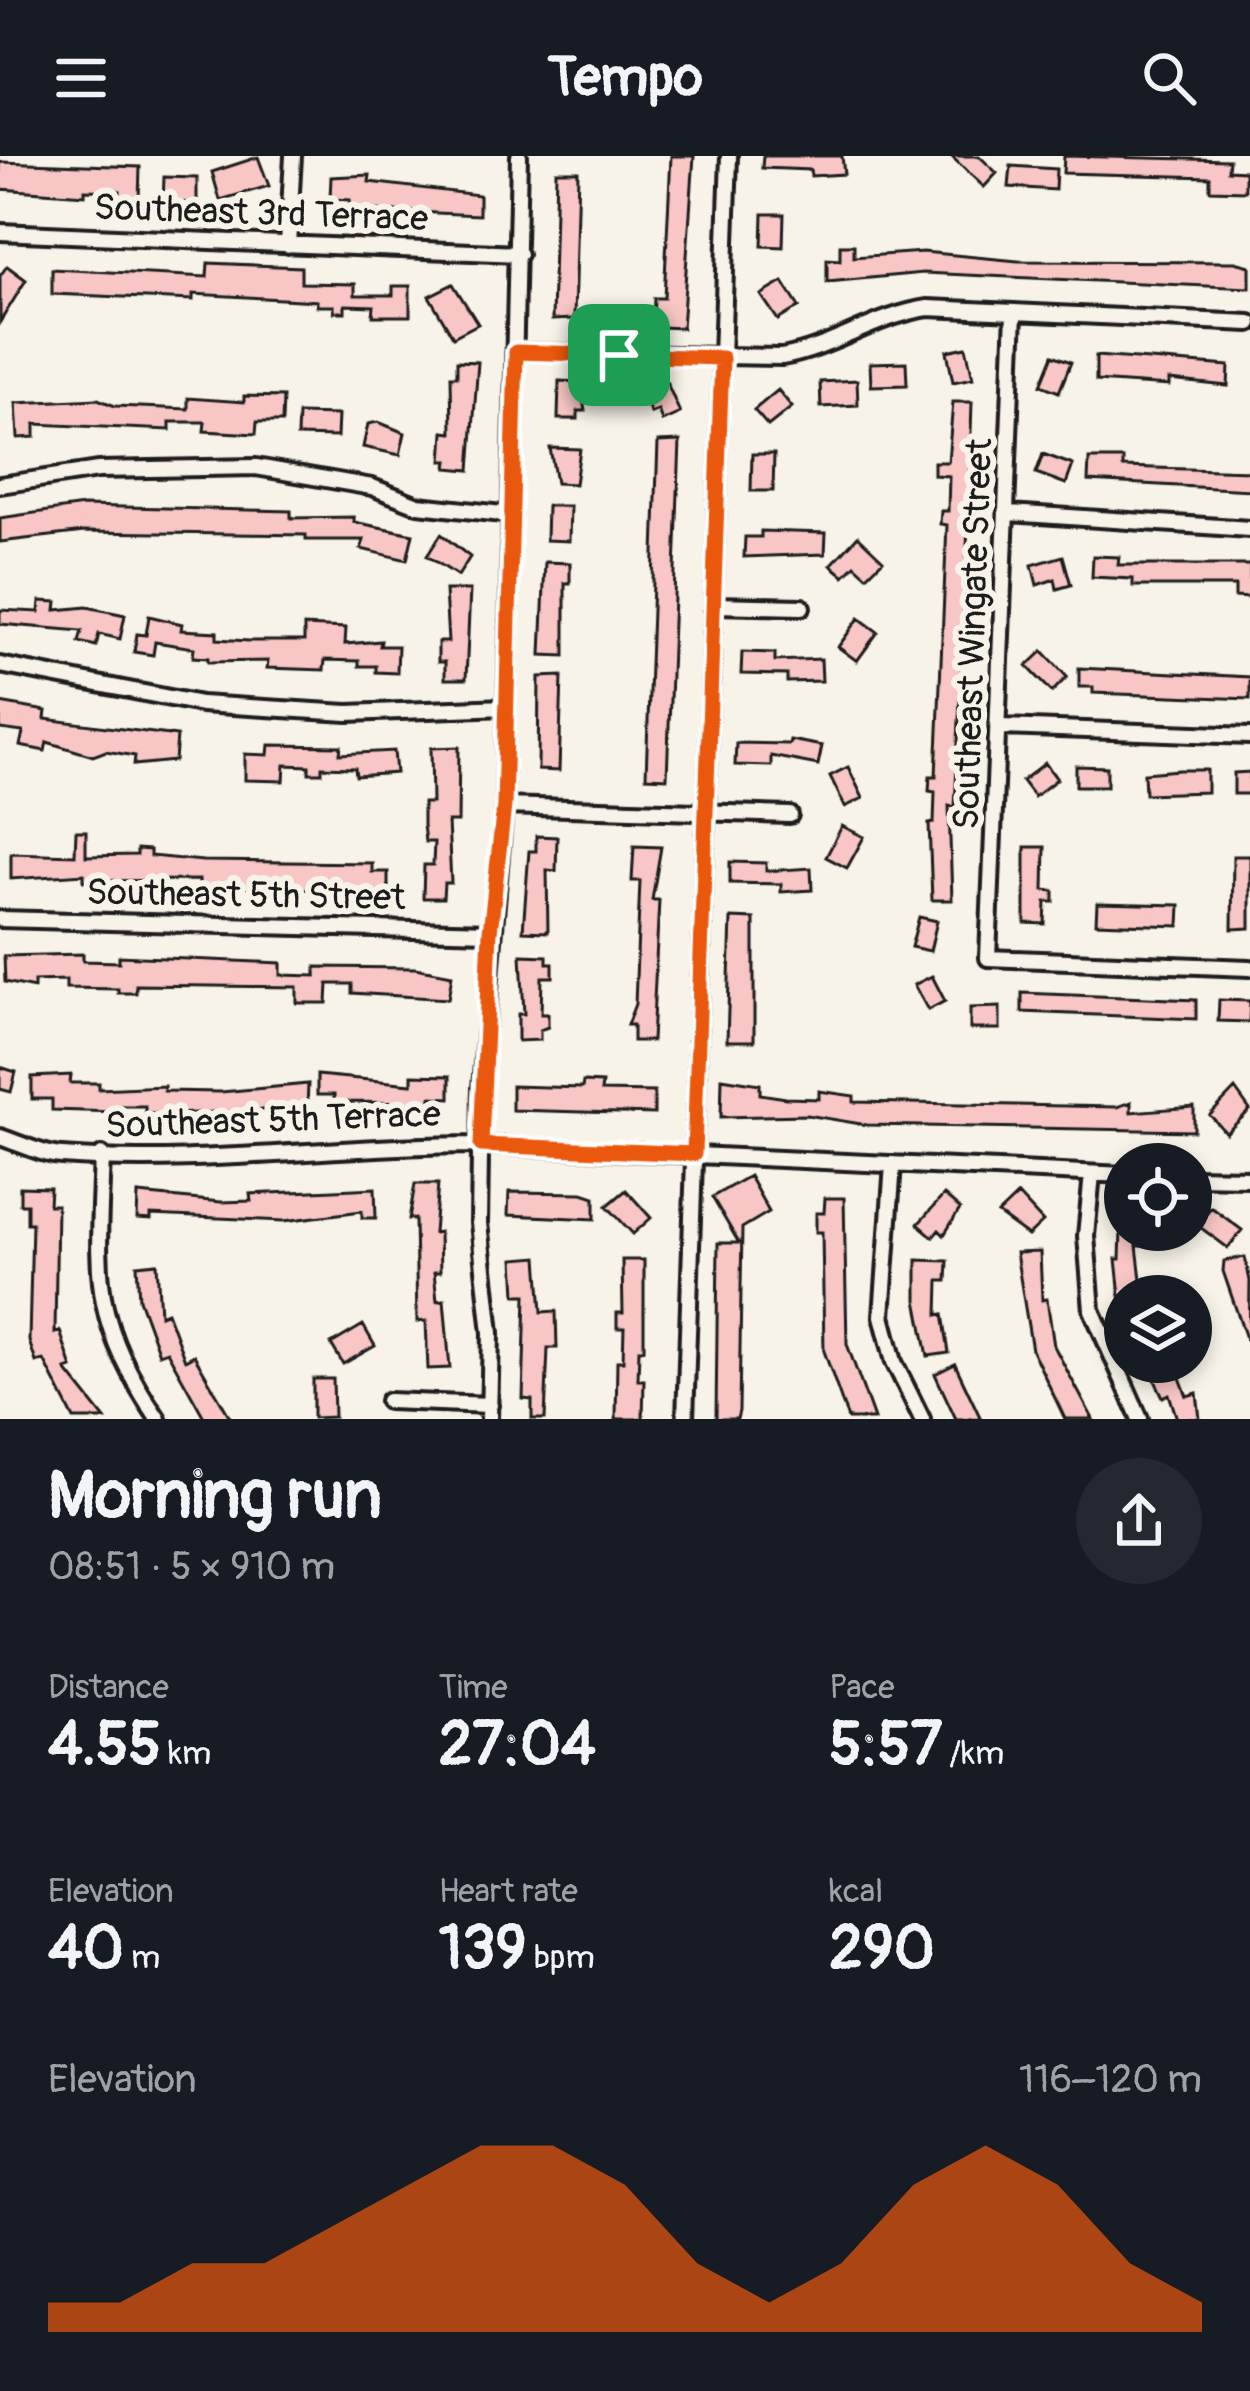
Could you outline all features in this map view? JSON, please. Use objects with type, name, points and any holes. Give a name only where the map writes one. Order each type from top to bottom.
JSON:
[{"type":"street","points":[[288,245],[293,156]]},
{"type":"street","points":[[388,1401],[489,1412],[481,1145],[490,932],[504,806],[520,156]]},
{"type":"street","points":[[685,1419],[729,156]]},
{"type":"street","name":"Southeast 3rd Terrace","points":[[0,232],[519,254]]},
{"type":"street","points":[[516,352],[722,358],[812,352],[879,319],[928,308],[1250,323]]},
{"type":"street","name":"Southeast Wingate Street","points":[[1014,312],[988,958],[1250,968]]},
{"type":"street","points":[[0,485],[98,470],[256,467],[372,487],[418,505],[512,514]]},
{"type":"street","points":[[1009,513],[1250,529]]},
{"type":"street","points":[[715,605],[802,608]]},
{"type":"street","points":[[0,665],[201,704],[348,713],[506,707]]},
{"type":"street","points":[[1000,727],[1250,736]]},
{"type":"street","points":[[504,806],[790,815]]},
{"type":"street","name":"Southeast 5th Street","points":[[0,919],[490,932]]},
{"type":"street","name":"Southeast 5th Terrace","points":[[0,1137],[59,1156],[202,1158],[392,1144],[481,1145],[1104,1174]]},
{"type":"street","points":[[102,1154],[97,1287],[131,1378],[158,1419]]},
{"type":"street","points":[[893,1164],[882,1316],[894,1362],[922,1419]]},
{"type":"street","points":[[1092,1174],[1086,1236],[1092,1310],[1140,1419]]},
{"type":"street","points":[[1212,1177],[1250,1178]]},
{"type":"building","points":[[671,156],[694,156],[682,328],[660,327],[660,320],[653,320],[654,298],[664,298]]},
{"type":"building","points":[[763,156],[842,156],[844,174],[811,176],[810,170],[762,168]]},
{"type":"building","points":[[951,156],[979,156],[997,173],[984,187]]},
{"type":"building","points":[[1064,156],[1229,160],[1228,170],[1245,171],[1245,191],[1210,190],[1210,177],[1063,173]]},
{"type":"building","points":[[258,157],[269,186],[220,200],[212,172]]},
{"type":"building","points":[[0,162],[140,167],[139,200],[119,199],[120,191],[85,190],[85,195],[0,189]]},
{"type":"building","points":[[1011,166],[1056,169],[1055,190],[1009,187]]},
{"type":"building","points":[[556,171],[578,171],[574,319],[552,320]]},
{"type":"building","points":[[370,175],[369,182],[479,195],[479,215],[350,209],[350,200],[330,199],[331,177]]},
{"type":"building","points":[[164,177],[197,178],[197,203],[163,202]]},
{"type":"building","points":[[763,214],[784,214],[783,247],[762,246]]},
{"type":"building","points":[[840,245],[854,245],[854,257],[923,252],[1018,261],[1235,262],[1250,266],[1250,288],[923,273],[827,282],[827,259],[840,260]]},
{"type":"building","points":[[208,263],[301,267],[301,283],[355,284],[355,295],[393,295],[393,286],[410,286],[410,316],[373,316],[374,306],[345,305],[345,312],[334,312],[334,306],[317,306],[317,301],[193,294],[193,300],[52,294],[52,269],[207,277]]},
{"type":"building","points":[[7,266],[26,280],[0,322],[0,276]]},
{"type":"building","points":[[783,282],[799,307],[778,320],[761,295]]},
{"type":"building","points":[[453,284],[478,324],[453,337],[429,296]]},
{"type":"building","points":[[966,347],[973,378],[953,382],[947,351]]},
{"type":"building","points":[[1053,355],[1071,362],[1059,392],[1041,385]]},
{"type":"building","points":[[1096,356],[1229,366],[1228,386],[1169,380],[1169,386],[1096,381]]},
{"type":"building","points":[[457,361],[478,362],[470,470],[447,468],[448,461],[442,461],[444,432],[452,433],[451,376],[457,376]]},
{"type":"building","points":[[906,362],[907,385],[871,386],[870,363]]},
{"type":"building","points":[[857,380],[858,405],[821,407],[820,382]]},
{"type":"building","points":[[559,381],[580,382],[585,411],[578,411],[578,419],[558,419]]},
{"type":"building","points":[[667,383],[680,413],[662,421],[658,410],[651,413],[642,395]]},
{"type":"building","points":[[778,390],[792,407],[768,426],[754,410]]},
{"type":"building","points":[[244,396],[283,397],[282,422],[257,422],[256,434],[204,431],[205,422],[170,422],[170,430],[35,424],[35,437],[18,438],[16,403],[98,399],[115,406],[188,409],[188,398],[244,402]]},
{"type":"building","points":[[953,402],[972,402],[968,525],[955,807],[949,806],[952,900],[932,900],[929,824],[934,823],[935,792],[929,791],[930,776],[936,776],[947,525],[940,524],[941,511],[948,511],[949,476],[934,475],[934,462],[948,462]]},
{"type":"building","points":[[298,414],[338,415],[337,437],[297,436]]},
{"type":"building","points":[[378,422],[405,433],[400,455],[363,447],[368,424]]},
{"type":"building","points":[[680,441],[667,778],[646,777],[658,442]]},
{"type":"building","points":[[550,448],[580,449],[575,484],[556,483]]},
{"type":"building","points":[[752,454],[774,454],[773,491],[751,491]]},
{"type":"building","points":[[1043,454],[1073,465],[1066,484],[1036,473]]},
{"type":"building","points":[[1089,459],[1123,459],[1123,467],[1250,471],[1250,490],[1088,481]]},
{"type":"building","points":[[83,506],[291,511],[291,518],[354,517],[354,522],[413,534],[407,560],[361,549],[364,540],[306,540],[306,535],[84,532],[0,542],[0,518]]},
{"type":"building","points":[[547,506],[570,506],[569,541],[546,540]]},
{"type":"building","points":[[761,531],[826,533],[825,554],[744,557],[745,537],[761,537]]},
{"type":"building","points":[[441,534],[470,557],[458,576],[427,556]]},
{"type":"building","points":[[858,536],[883,560],[867,576],[855,565],[844,576],[831,565]]},
{"type":"building","points":[[1063,556],[1071,585],[1057,589],[1055,579],[1037,585],[1032,565]]},
{"type":"building","points":[[1093,556],[1119,557],[1118,565],[1250,565],[1250,598],[1235,597],[1235,586],[1133,586],[1133,579],[1092,577]]},
{"type":"building","points":[[545,562],[570,563],[570,583],[565,583],[565,656],[541,655]]},
{"type":"building","points":[[445,590],[470,590],[466,679],[445,679],[445,662],[438,662],[438,642],[448,642]]},
{"type":"building","points":[[40,601],[57,602],[56,610],[87,607],[125,615],[120,639],[99,634],[96,646],[79,642],[82,631],[0,624],[0,610],[39,612]]},
{"type":"building","points":[[149,616],[182,624],[181,630],[217,632],[217,639],[249,641],[304,641],[304,626],[346,628],[345,644],[381,641],[380,646],[398,646],[397,673],[376,672],[376,666],[359,666],[359,661],[325,660],[324,670],[267,668],[268,661],[208,662],[208,658],[193,657],[194,648],[155,642],[153,655],[134,652],[137,634],[146,635]]},
{"type":"building","points":[[859,618],[878,632],[857,661],[838,647]]},
{"type":"building","points":[[1043,651],[1067,677],[1052,692],[1027,666]]},
{"type":"building","points":[[742,652],[775,653],[775,661],[821,659],[822,681],[787,682],[787,675],[741,674]]},
{"type":"building","points":[[1079,668],[1250,677],[1250,699],[1093,693],[1093,687],[1079,687]]},
{"type":"building","points":[[562,676],[559,771],[538,770],[539,677]]},
{"type":"building","points":[[0,703],[46,711],[45,719],[177,736],[175,761],[134,765],[135,756],[106,751],[93,756],[47,742],[45,751],[20,746],[23,732],[0,729]]},
{"type":"building","points":[[790,740],[822,746],[818,765],[771,756],[771,766],[735,765],[736,743],[789,744]]},
{"type":"building","points":[[269,745],[341,746],[340,754],[394,751],[396,773],[356,776],[355,768],[322,767],[322,773],[309,773],[309,766],[285,765],[284,781],[245,780],[245,754],[268,755]]},
{"type":"building","points":[[459,747],[458,822],[448,822],[451,883],[444,883],[443,898],[423,898],[424,865],[433,865],[434,842],[425,842],[423,825],[423,803],[432,803],[431,748]]},
{"type":"building","points":[[1045,763],[1057,779],[1034,797],[1022,781]]},
{"type":"building","points":[[1076,766],[1107,767],[1107,786],[1076,786]]},
{"type":"building","points":[[848,767],[863,798],[845,807],[830,776]]},
{"type":"building","points":[[1207,770],[1207,792],[1145,794],[1144,773]]},
{"type":"building","points":[[1250,772],[1250,794],[1234,794],[1234,773]]},
{"type":"building","points":[[842,826],[864,837],[847,868],[826,857]]},
{"type":"building","points":[[76,831],[86,831],[86,856],[137,855],[137,849],[150,850],[150,856],[203,861],[372,863],[372,872],[388,872],[388,892],[199,886],[199,880],[84,881],[84,874],[11,879],[11,853],[75,855]]},
{"type":"building","points":[[536,836],[557,837],[556,871],[547,870],[548,932],[523,931],[529,851],[536,851]]},
{"type":"building","points":[[634,846],[661,847],[652,900],[659,900],[652,1041],[633,1041],[633,1025],[627,1025],[635,1004],[640,881],[632,881]]},
{"type":"building","points":[[1025,847],[1045,847],[1044,890],[1054,891],[1054,902],[1046,902],[1045,924],[1025,923]]},
{"type":"building","points":[[1233,856],[1250,856],[1250,928],[1232,929]]},
{"type":"building","points":[[730,862],[766,863],[766,871],[811,868],[812,890],[781,892],[781,884],[730,883]]},
{"type":"building","points":[[1097,903],[1180,905],[1179,926],[1096,923]]},
{"type":"building","points":[[919,917],[937,921],[930,951],[911,947]]},
{"type":"building","points":[[731,918],[754,919],[754,1041],[727,1041]]},
{"type":"building","points":[[83,954],[83,961],[119,962],[119,956],[281,963],[281,975],[316,976],[316,967],[415,968],[452,975],[448,999],[352,993],[352,984],[328,984],[327,1003],[297,1003],[297,987],[136,985],[136,993],[118,993],[118,989],[66,988],[66,980],[34,981],[34,988],[5,982],[4,956]]},
{"type":"building","points":[[521,955],[547,956],[547,963],[553,963],[553,977],[542,977],[541,1014],[548,1014],[548,1027],[540,1030],[540,1040],[518,1041],[518,1014],[524,1014]]},
{"type":"building","points":[[932,976],[945,1001],[928,1010],[914,985]]},
{"type":"building","points":[[1022,993],[1196,1000],[1196,1019],[1022,1012]]},
{"type":"building","points":[[1219,1000],[1250,1001],[1249,1022],[1218,1021]]},
{"type":"building","points":[[1000,1007],[1000,1029],[970,1029],[970,1008]]},
{"type":"building","points":[[0,1067],[16,1072],[11,1092],[0,1089]]},
{"type":"building","points":[[71,1075],[70,1083],[99,1083],[99,1089],[164,1086],[164,1091],[221,1092],[308,1084],[307,1108],[145,1114],[145,1106],[115,1106],[115,1112],[52,1110],[52,1099],[32,1099],[32,1077]]},
{"type":"building","points":[[317,1075],[412,1084],[412,1075],[450,1076],[450,1098],[431,1097],[431,1103],[334,1102],[334,1095],[317,1095]]},
{"type":"building","points":[[722,1078],[760,1084],[760,1094],[786,1098],[819,1099],[819,1091],[854,1096],[854,1102],[1117,1107],[1131,1102],[1131,1112],[1194,1107],[1194,1131],[867,1125],[807,1115],[721,1117]]},
{"type":"building","points":[[583,1082],[602,1083],[601,1091],[654,1092],[654,1114],[512,1110],[512,1086],[582,1088]]},
{"type":"building","points":[[1235,1089],[1250,1110],[1226,1133],[1210,1115]]},
{"type":"building","points":[[749,1176],[769,1212],[742,1228],[739,1411],[737,1419],[716,1419],[718,1243],[739,1243],[712,1197]]},
{"type":"building","points":[[415,1184],[438,1184],[434,1233],[439,1232],[440,1272],[434,1272],[437,1301],[444,1300],[450,1368],[428,1369],[426,1321],[417,1322],[415,1219],[409,1219]]},
{"type":"building","points":[[20,1187],[50,1188],[49,1205],[57,1205],[55,1333],[60,1331],[72,1368],[66,1370],[105,1419],[74,1419],[44,1360],[36,1362],[29,1341],[32,1223],[27,1223],[27,1204],[20,1204]]},
{"type":"building","points":[[375,1188],[376,1218],[362,1218],[362,1211],[284,1221],[151,1215],[151,1220],[137,1219],[138,1194],[221,1202],[251,1201],[250,1194]]},
{"type":"building","points":[[626,1190],[651,1218],[633,1234],[607,1206]]},
{"type":"building","points":[[509,1192],[583,1193],[595,1197],[595,1219],[508,1215]]},
{"type":"building","points":[[944,1195],[960,1209],[944,1235],[939,1230],[933,1237],[918,1224]]},
{"type":"building","points":[[1018,1195],[1043,1222],[1028,1236],[998,1214]]},
{"type":"building","points":[[825,1198],[844,1198],[847,1344],[874,1419],[848,1419],[824,1351],[822,1232],[816,1232],[816,1213],[824,1213]]},
{"type":"building","points":[[1212,1208],[1242,1230],[1228,1248],[1212,1236]]},
{"type":"building","points":[[1120,1251],[1138,1251],[1140,1275],[1118,1275],[1116,1259]]},
{"type":"building","points":[[1040,1252],[1042,1300],[1047,1299],[1054,1346],[1093,1419],[1065,1419],[1032,1350],[1016,1253]]},
{"type":"building","points":[[538,1257],[542,1312],[556,1311],[557,1348],[548,1348],[545,1419],[532,1419],[532,1400],[523,1399],[526,1295],[516,1295],[514,1259]]},
{"type":"building","points":[[1245,1257],[1250,1281],[1249,1347],[1223,1271],[1224,1261]]},
{"type":"building","points":[[622,1260],[644,1260],[644,1349],[639,1349],[638,1380],[644,1380],[643,1419],[616,1419],[617,1361],[623,1361],[624,1328],[617,1328],[617,1313],[623,1313]]},
{"type":"building","points":[[917,1260],[948,1261],[947,1281],[939,1281],[938,1315],[943,1314],[949,1353],[928,1356],[917,1300]]},
{"type":"building","points":[[157,1263],[160,1315],[167,1312],[185,1360],[194,1355],[231,1419],[205,1419],[167,1351],[159,1354],[139,1299],[137,1265]]},
{"type":"building","points":[[363,1325],[375,1346],[343,1364],[331,1344]]},
{"type":"building","points":[[955,1364],[981,1419],[956,1419],[935,1374]]},
{"type":"building","points":[[313,1379],[333,1379],[334,1417],[313,1418]]},
{"type":"building","points":[[1156,1383],[1182,1383],[1187,1396],[1197,1393],[1200,1419],[1177,1419],[1169,1394],[1163,1397]]},
{"type":"route","points":[[516,352],[619,355],[722,358],[694,1030],[694,1154],[481,1145],[490,932],[504,806],[516,352]]}]
